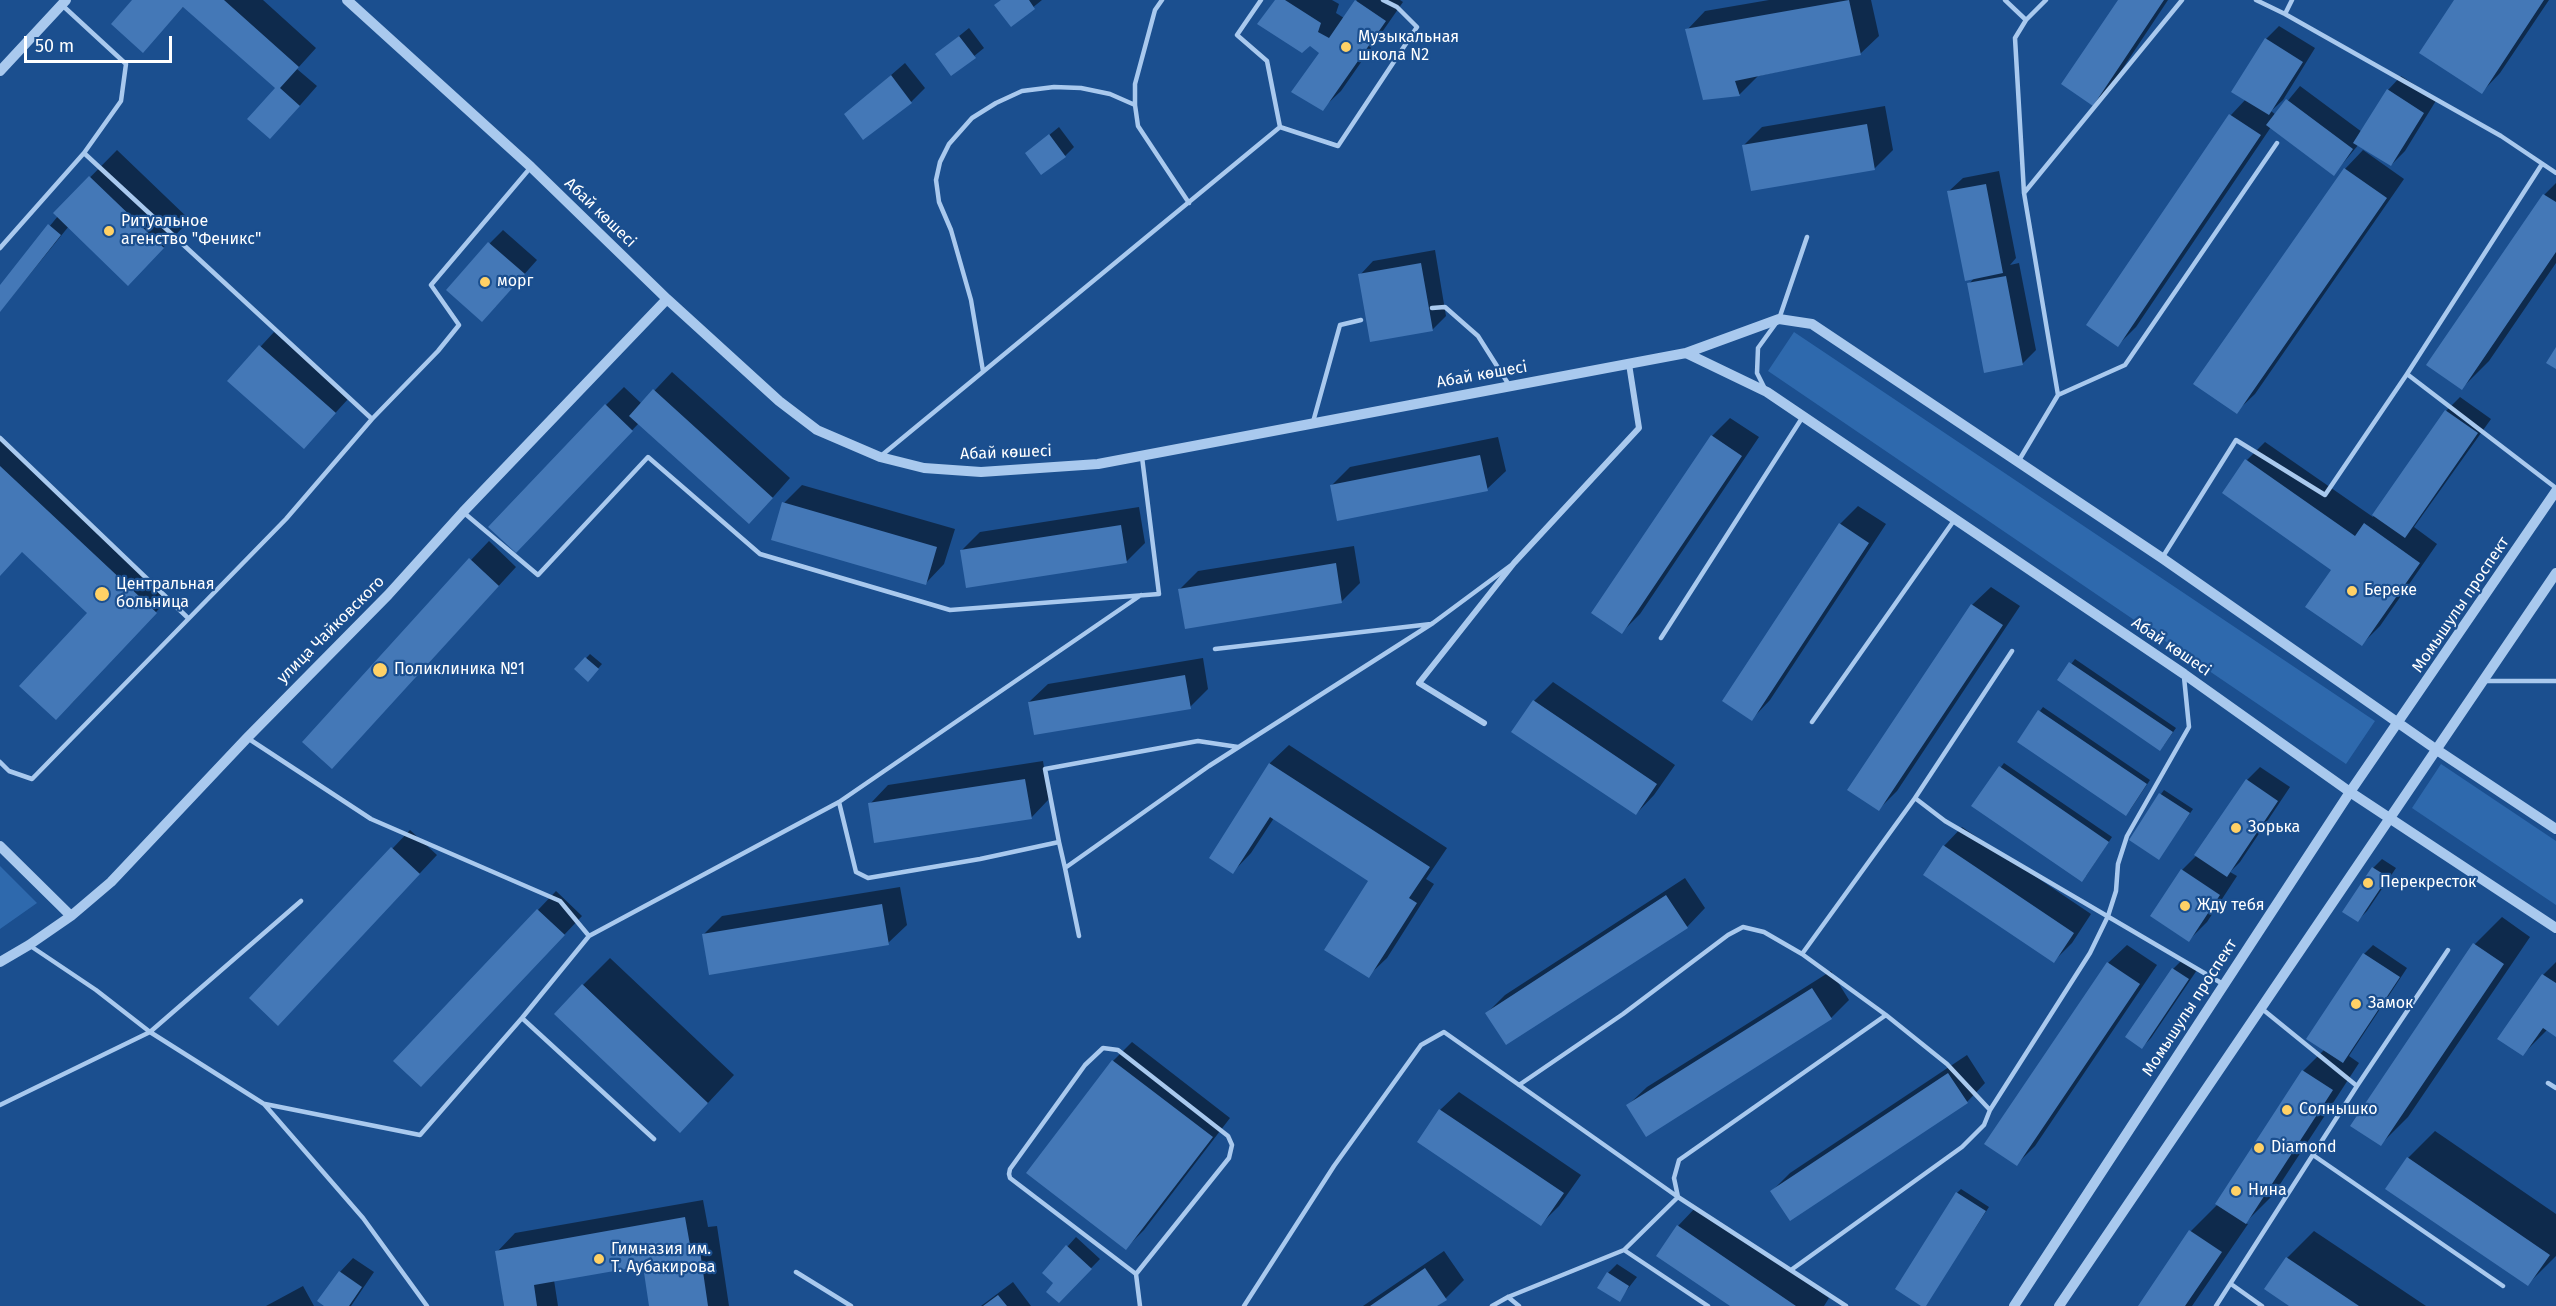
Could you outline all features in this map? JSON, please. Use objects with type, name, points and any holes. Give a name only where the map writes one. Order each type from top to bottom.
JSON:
[{"type":"street","name":"Абай көшесі","points":[[347,0],[531,167],[667,299],[779,401],[817,430],[880,457],[924,468],[981,472],[1098,464],[1686,353],[1779,319]]},
{"type":"street","points":[[0,70],[64,2]]},
{"type":"street","name":"улица Чайковского","points":[[0,962],[71,916],[111,882],[246,738],[388,596],[463,512],[667,299]]},
{"type":"street","points":[[1779,319],[1812,324],[2162,558],[2398,724],[2556,829]]},
{"type":"street","name":"Абай көшесі","points":[[1686,353],[1767,392],[2184,674],[2350,792],[2556,928]]},
{"type":"street","points":[[1484,723],[1419,683],[1514,563],[1639,429],[1629,363]]},
{"type":"street","name":"Момышулы проспект","points":[[2014,1306],[2350,792],[2556,490]]},
{"type":"street","points":[[2059,1306],[2556,573]]},
{"type":"street","points":[[0,846],[71,916]]},
{"type":"lane","points":[[1161,0],[1155,10],[1135,84],[1135,105],[1138,126],[1189,203]]},
{"type":"lane","points":[[1261,0],[1237,36],[1267,61],[1280,127]]},
{"type":"lane","points":[[1280,127],[1338,146],[1418,27],[1397,7],[1383,0]]},
{"type":"lane","points":[[2005,0],[2025,20]]},
{"type":"lane","points":[[2046,0],[2025,20],[2015,38],[2024,193],[2058,395]]},
{"type":"lane","points":[[2024,193],[2182,0]]},
{"type":"lane","points":[[2256,0],[2285,14],[2501,136],[2556,173]]},
{"type":"lane","points":[[2285,14],[2292,0]]},
{"type":"lane","points":[[0,248],[84,153],[121,101],[126,64],[64,2]]},
{"type":"lane","points":[[983,371],[971,300],[951,230],[939,202],[936,180],[940,162],[949,144],[972,118],[996,103],[1022,92],[1054,87],[1082,88],[1110,94],[1135,105]]},
{"type":"lane","points":[[880,457],[1280,127]]},
{"type":"lane","points":[[2018,462],[2058,395],[2125,365],[2277,143]]},
{"type":"lane","points":[[84,153],[372,419]]},
{"type":"lane","points":[[2162,558],[2236,440],[2325,495],[2407,374],[2542,164]]},
{"type":"lane","points":[[0,762],[9,771],[32,779],[286,519],[372,419],[438,351],[459,325],[431,285],[531,167]]},
{"type":"lane","points":[[1767,392],[1756,373],[1758,348],[1779,319],[1807,237]]},
{"type":"lane","points":[[1432,308],[1445,307],[1478,336],[1509,386]]},
{"type":"lane","points":[[1312,422],[1340,325],[1360,320]]},
{"type":"lane","points":[[2407,374],[2556,490]]},
{"type":"lane","points":[[1661,638],[1802,417]]},
{"type":"lane","points":[[0,438],[188,618]]},
{"type":"lane","points":[[463,512],[538,575],[648,457],[760,554],[950,610],[1159,594],[1142,454]]},
{"type":"lane","points":[[1812,722],[1955,519]]},
{"type":"lane","points":[[1065,868],[1238,747],[1433,623],[1514,563]]},
{"type":"lane","points":[[264,1104],[420,1135],[590,936],[839,802],[1141,595]]},
{"type":"lane","points":[[1215,649],[1433,623]]},
{"type":"lane","points":[[1802,954],[1915,798],[2012,651]]},
{"type":"lane","points":[[1791,1270],[1962,1147],[1984,1125],[1990,1110],[2090,953],[2108,916],[2116,891],[2118,864],[2127,837],[2189,727],[2184,674]]},
{"type":"lane","points":[[2482,681],[2556,681]]},
{"type":"lane","points":[[246,738],[371,819],[560,901],[590,936]]},
{"type":"lane","points":[[1079,936],[1045,769],[1198,741],[1238,747]]},
{"type":"lane","points":[[1915,798],[1945,821],[2223,984]]},
{"type":"lane","points":[[839,802],[856,872],[868,878],[980,859],[1059,842]]},
{"type":"lane","points":[[0,1106],[150,1032],[301,901]]},
{"type":"lane","points":[[1519,1085],[1623,1014],[1728,935],[1743,927],[1764,932],[1802,954],[1886,1015],[1947,1064],[1990,1110]]},
{"type":"lane","points":[[29,945],[96,990],[150,1032],[264,1104],[363,1218],[427,1306]]},
{"type":"lane","points":[[2216,1306],[2357,1086],[2448,950]]},
{"type":"lane","points":[[2261,1008],[2357,1086]]},
{"type":"lane","points":[[1678,1197],[1674,1178],[1679,1160],[1886,1015]]},
{"type":"lane","points":[[522,1018],[654,1138]]},
{"type":"lane","points":[[1244,1306],[1334,1166],[1421,1045],[1444,1032],[1678,1197],[1846,1306]]},
{"type":"lane","points":[[1136,1274],[1229,1158],[1232,1145],[1228,1136],[1118,1050],[1103,1048],[1086,1065],[1009,1174],[1010,1178],[1136,1274],[1140,1306]]},
{"type":"lane","points":[[2548,1083],[2556,1088]]},
{"type":"lane","points":[[2313,1155],[2503,1286]]},
{"type":"lane","points":[[1492,1306],[1508,1297],[1624,1250],[1678,1197]]},
{"type":"lane","points":[[1624,1250],[1708,1306]]},
{"type":"lane","points":[[796,1272],[851,1306]]},
{"type":"lane","points":[[2231,1284],[2262,1306]]},
{"type":"lane","points":[[1508,1297],[1519,1306]]},
{"type":"shaded area","points":[[1794,332],[2375,721],[2346,764],[1768,371]]},
{"type":"shaded area","points":[[2441,764],[2556,841],[2556,905],[2412,808]]},
{"type":"shaded area","points":[[0,866],[37,903],[0,929]]},
{"type":"building","points":[[132,0],[224,0],[299,67],[280,88],[300,106],[270,139],[247,119],[275,88],[183,7],[143,53],[111,24]]},
{"type":"building","points":[[1001,0],[1029,0],[1035,9],[1011,27],[994,5]]},
{"type":"building","points":[[1275,0],[1285,0],[1321,23],[1318,32],[1329,38],[1355,0],[1386,21],[1323,111],[1291,92],[1319,53],[1310,46],[1302,53],[1257,24]]},
{"type":"building","points":[[1849,0],[1861,55],[1735,81],[1740,96],[1703,100],[1685,29]]},
{"type":"building","points":[[2118,0],[2164,0],[2093,106],[2061,84]]},
{"type":"building","points":[[2454,0],[2544,0],[2482,94],[2419,53]]},
{"type":"building","points":[[959,36],[976,58],[951,76],[935,54]]},
{"type":"building","points":[[2265,38],[2303,62],[2269,115],[2231,92]]},
{"type":"building","points":[[891,75],[912,103],[863,140],[844,114]]},
{"type":"building","points":[[2387,89],[2424,113],[2391,166],[2353,143]]},
{"type":"building","points":[[2286,99],[2353,149],[2334,176],[2266,125]]},
{"type":"building","points":[[2229,114],[2261,135],[2118,347],[2086,325]]},
{"type":"building","points":[[1867,124],[1875,170],[1751,191],[1742,145]]},
{"type":"building","points":[[1049,134],[1066,157],[1041,175],[1025,153]]},
{"type":"building","points":[[2344,168],[2387,198],[2237,414],[2193,384]]},
{"type":"building","name":"Ритуальное агенство \"Феникс\"","points":[[89,176],[164,248],[128,286],[53,213]]},
{"type":"building","points":[[1986,184],[2003,273],[1965,281],[1947,191]]},
{"type":"building","points":[[2543,194],[2556,202],[2556,252],[2462,390],[2426,365]]},
{"type":"building","points":[[48,224],[61,235],[0,312],[0,285]]},
{"type":"building","name":"морг","points":[[488,242],[525,274],[482,322],[446,290]]},
{"type":"building","points":[[1421,263],[1433,331],[1370,342],[1358,274]]},
{"type":"building","points":[[2006,276],[2023,365],[1984,373],[1967,283]]},
{"type":"building","points":[[259,345],[336,413],[304,449],[227,381]]},
{"type":"building","points":[[2556,347],[2556,369],[2546,363]]},
{"type":"building","points":[[653,389],[773,498],[749,524],[629,416]]},
{"type":"building","points":[[605,404],[633,431],[516,553],[488,527]]},
{"type":"building","points":[[2445,410],[2478,433],[2405,538],[2372,515]]},
{"type":"building","points":[[1711,435],[1742,456],[1622,634],[1591,613]]},
{"type":"building","points":[[1480,455],[1488,491],[1337,521],[1330,485]]},
{"type":"building","points":[[2245,459],[2355,536],[2364,523],[2420,563],[2362,646],[2305,607],[2331,570],[2222,493]]},
{"type":"building","name":"Центральная больница","points":[[0,466],[157,613],[56,720],[19,686],[87,613],[22,552],[0,576]]},
{"type":"building","points":[[782,502],[937,547],[926,585],[771,540]]},
{"type":"building","points":[[1839,523],[1869,543],[1752,721],[1722,701]]},
{"type":"building","points":[[1121,525],[1127,563],[966,588],[960,550]]},
{"type":"building","points":[[469,558],[499,586],[332,769],[302,742]]},
{"type":"building","points":[[1336,563],[1342,603],[1185,629],[1178,589]]},
{"type":"building","points":[[1971,604],[2003,625],[1879,811],[1847,790]]},
{"type":"building","points":[[585,657],[599,669],[588,682],[574,669]]},
{"type":"building","points":[[2069,662],[2173,732],[2160,751],[2057,680]]},
{"type":"building","points":[[1185,675],[1191,709],[1034,735],[1028,702]]},
{"type":"building","points":[[1533,700],[1657,784],[1636,815],[1511,732]]},
{"type":"building","points":[[2038,710],[2147,784],[2126,816],[2017,742]]},
{"type":"building","points":[[1269,763],[1430,867],[1409,898],[1417,903],[1369,978],[1324,950],[1368,881],[1270,817],[1233,874],[1209,858]]},
{"type":"building","points":[[1999,766],[2109,842],[2082,882],[1971,806]]},
{"type":"building","points":[[1025,779],[1032,819],[874,843],[868,803]]},
{"type":"building","name":"Зорька","points":[[2246,779],[2278,801],[2227,877],[2194,855]]},
{"type":"building","points":[[2159,793],[2190,813],[2159,860],[2129,840]]},
{"type":"building","points":[[1943,845],[2074,933],[2054,963],[1923,875]]},
{"type":"building","points":[[391,847],[420,874],[278,1026],[249,998]]},
{"type":"building","points":[[2372,867],[2388,877],[2358,922],[2342,912]]},
{"type":"building","name":"Жду тебя","points":[[2181,869],[2220,895],[2189,942],[2150,916]]},
{"type":"building","points":[[1666,895],[1688,928],[1506,1045],[1485,1013]]},
{"type":"building","points":[[882,904],[889,945],[709,975],[702,934]]},
{"type":"building","points":[[537,909],[565,935],[421,1087],[393,1061]]},
{"type":"building","points":[[2473,943],[2504,964],[2381,1146],[2350,1126]]},
{"type":"building","points":[[2363,953],[2400,977],[2343,1063],[2306,1039]]},
{"type":"building","points":[[2107,962],[2140,984],[2017,1166],[1984,1144]]},
{"type":"building","points":[[2172,968],[2189,979],[2142,1049],[2125,1037]]},
{"type":"building","points":[[2542,974],[2556,983],[2556,1037],[2543,1028],[2523,1056],[2497,1039]]},
{"type":"building","points":[[582,984],[708,1103],[680,1133],[554,1014]]},
{"type":"building","points":[[1812,988],[1832,1019],[1646,1137],[1626,1105]]},
{"type":"building","points":[[1112,1060],[1213,1137],[1126,1250],[1026,1173]]},
{"type":"building","points":[[2302,1070],[2333,1090],[2246,1224],[2215,1204]]},
{"type":"building","points":[[1948,1073],[1968,1103],[1790,1221],[1770,1191]]},
{"type":"building","points":[[1439,1109],[1564,1193],[1541,1226],[1417,1142]]},
{"type":"building","points":[[2407,1157],[2550,1255],[2528,1286],[2385,1189]]},
{"type":"building","points":[[1956,1192],[1986,1211],[1926,1306],[1921,1306],[1895,1289]]},
{"type":"building","name":"Гимназия им. Т. Аубакирова","points":[[685,1217],[690,1245],[699,1244],[708,1306],[649,1306],[643,1266],[534,1285],[537,1306],[504,1306],[495,1251]]},
{"type":"building","points":[[1677,1225],[1796,1306],[1730,1306],[1656,1256]]},
{"type":"building","points":[[2189,1230],[2222,1252],[2185,1306],[2138,1306]]},
{"type":"building","points":[[1066,1245],[1092,1269],[1059,1303],[1046,1292],[1053,1283],[1042,1273]]},
{"type":"building","points":[[2286,1257],[2359,1306],[2289,1306],[2264,1289]]},
{"type":"building","points":[[1425,1268],[1447,1300],[1437,1306],[1370,1306]]},
{"type":"building","points":[[339,1271],[362,1287],[349,1306],[324,1306],[317,1301]]},
{"type":"building","points":[[1607,1272],[1629,1286],[1620,1302],[1597,1288]]},
{"type":"building","points":[[998,1295],[1007,1306],[983,1306]]},
{"type":"place","name":"Музыкальная школа N2","points":[[1346,47]]},
{"type":"place","name":"Ритуальное агенство \"Феникс\"","points":[[109,231]]},
{"type":"place","name":"морг","points":[[485,282]]},
{"type":"place","name":"Береке","points":[[2352,591]]},
{"type":"place","name":"Центральная больница","points":[[102,594]]},
{"type":"place","name":"Поликлиника №1","points":[[380,670]]},
{"type":"place","name":"Зорька","points":[[2236,828]]},
{"type":"place","name":"Перекресток","points":[[2368,883]]},
{"type":"place","name":"Жду тебя","points":[[2185,906]]},
{"type":"place","name":"Замок","points":[[2356,1004]]},
{"type":"place","name":"Солнышко","points":[[2287,1110]]},
{"type":"place","name":"Diamond","points":[[2259,1148]]},
{"type":"place","name":"Нина","points":[[2236,1191]]},
{"type":"place","name":"Гимназия им. Т. Аубакирова","points":[[599,1259]]}]
